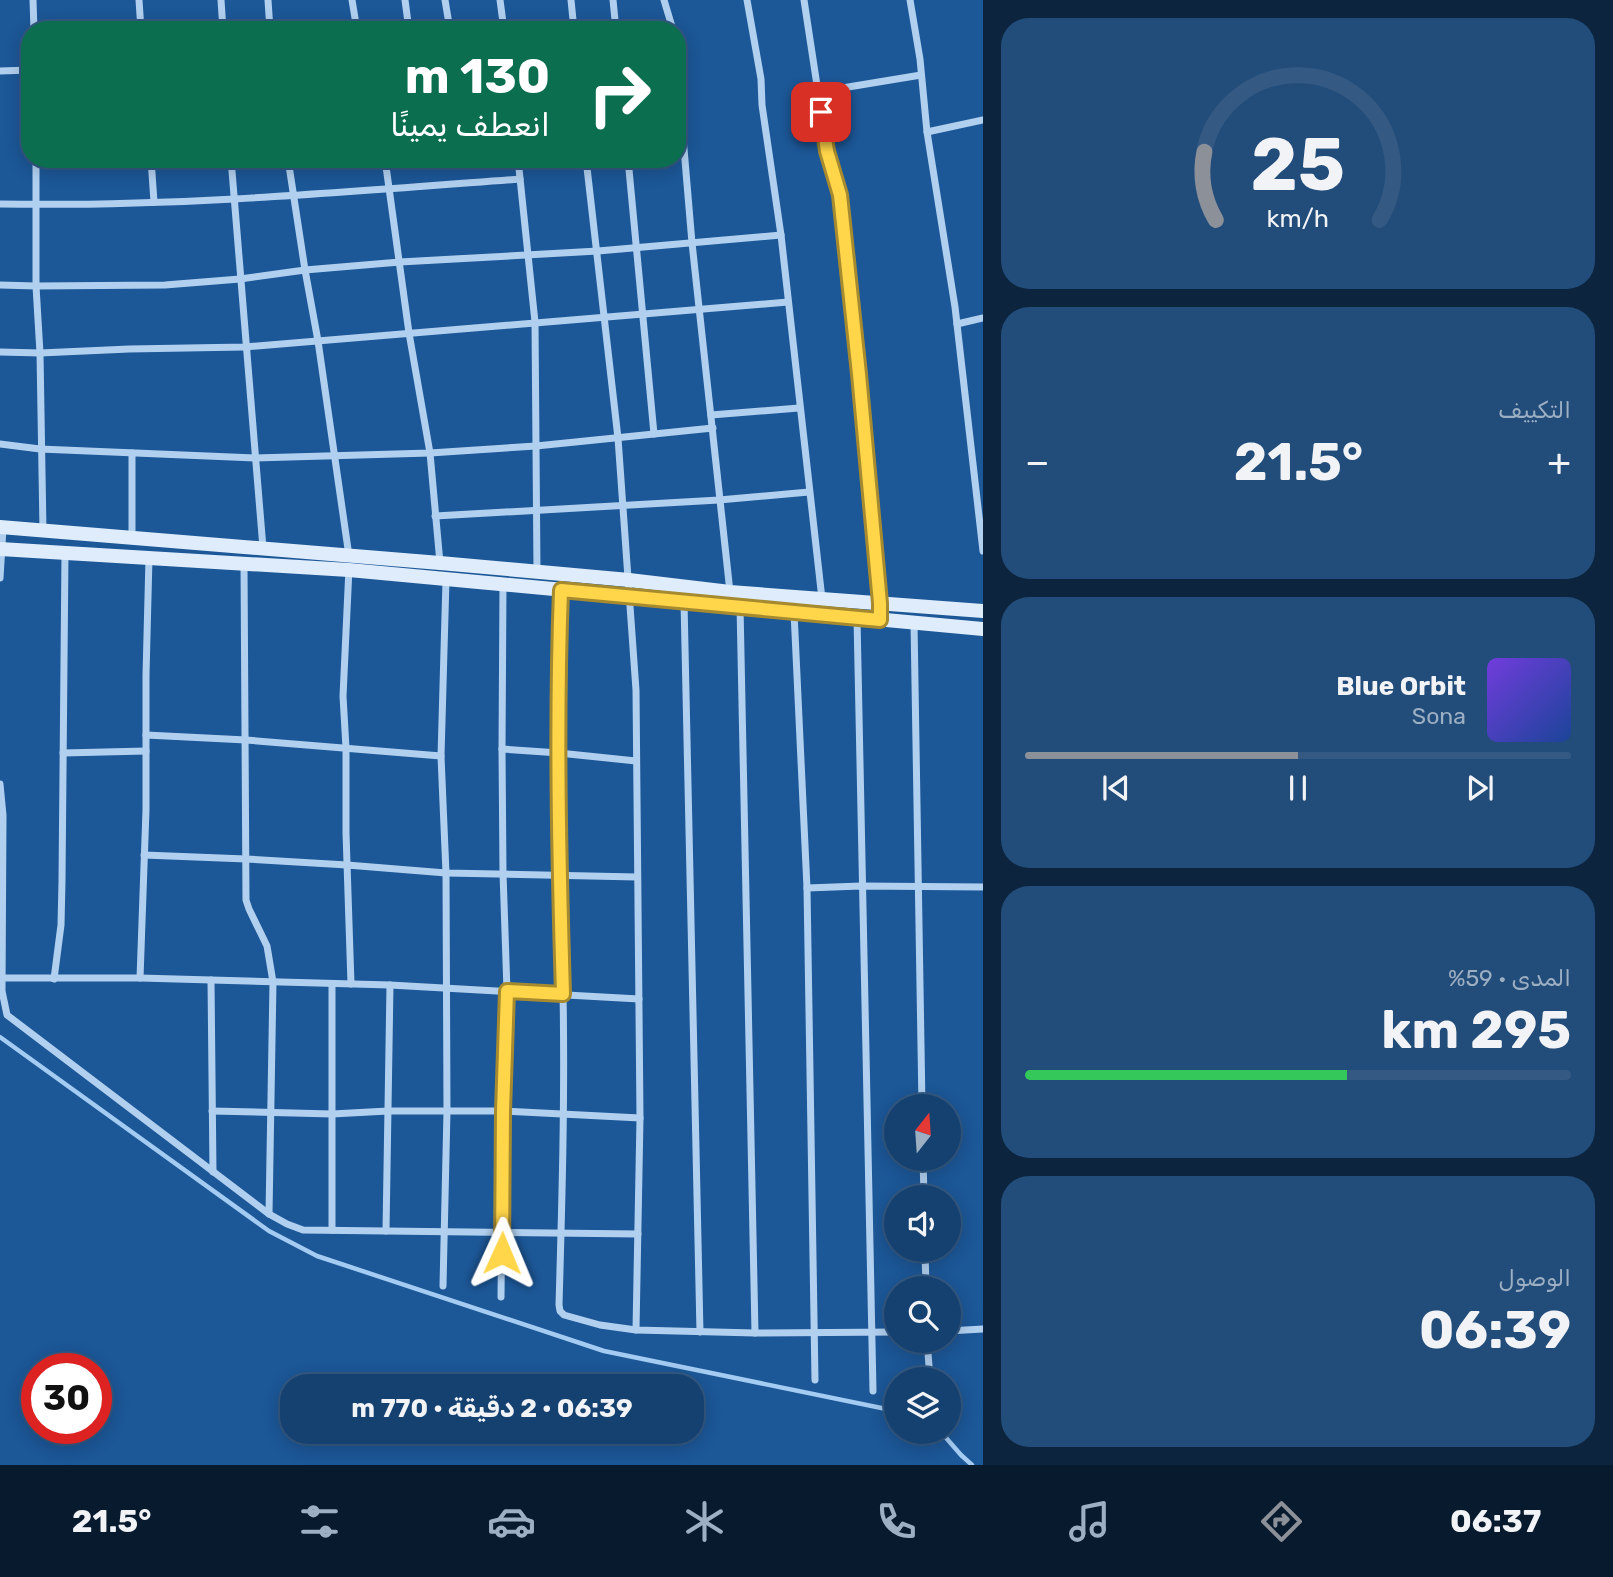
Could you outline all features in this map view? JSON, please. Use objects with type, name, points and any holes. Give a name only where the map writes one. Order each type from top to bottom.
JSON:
[{"type":"main road","points":[[1,527],[263,548],[446,579],[983,629]]},
{"type":"main road","points":[[1,549],[244,564],[439,563],[735,592],[983,611]]},
{"type":"street","points":[[33,0],[34,21]]},
{"type":"street","points":[[139,0],[140,21]]},
{"type":"street","points":[[221,0],[222,21]]},
{"type":"street","points":[[268,0],[269,21]]},
{"type":"street","points":[[352,0],[356,21]]},
{"type":"street","points":[[405,0],[408,21]]},
{"type":"street","points":[[445,0],[448,21]]},
{"type":"street","points":[[500,0],[503,21]]},
{"type":"street","points":[[571,0],[573,21]]},
{"type":"street","points":[[613,0],[615,21]]},
{"type":"street","points":[[664,0],[670,21]]},
{"type":"street","points":[[747,0],[761,79],[762,105],[781,235],[822,598]]},
{"type":"street","points":[[804,0],[827,151],[840,195],[861,388],[880,620]]},
{"type":"street","points":[[910,0],[927,132],[957,324],[983,551]]},
{"type":"street","points":[[0,71],[21,70]]},
{"type":"street","points":[[818,92],[921,75]]},
{"type":"street","points":[[927,132],[983,120]]},
{"type":"street","points":[[36,168],[36,286],[43,532]]},
{"type":"street","points":[[152,168],[154,202]]},
{"type":"street","points":[[232,168],[263,548]]},
{"type":"street","points":[[289,168],[318,341],[349,562],[344,696],[351,984]]},
{"type":"street","points":[[385,168],[409,333],[430,453],[439,563]]},
{"type":"street","points":[[519,168],[535,322],[537,571]]},
{"type":"street","points":[[587,168],[618,438],[636,690],[640,1118],[636,1330]]},
{"type":"street","points":[[629,168],[654,434]]},
{"type":"street","points":[[686,168],[719,499],[740,608],[755,1333]]},
{"type":"street","points":[[0,204],[293,197],[520,179]]},
{"type":"street","points":[[0,285],[164,285],[400,262],[528,256],[781,235]]},
{"type":"street","points":[[0,352],[245,347],[788,302]]},
{"type":"street","points":[[957,324],[983,318]]},
{"type":"street","points":[[711,415],[799,408]]},
{"type":"street","points":[[0,444],[40,449],[255,458],[430,453],[536,446],[713,428]]},
{"type":"street","points":[[132,453],[132,538]]},
{"type":"street","points":[[435,516],[809,492]]},
{"type":"street","points":[[0,578],[1,527]]},
{"type":"street","points":[[54,979],[61,925],[65,553]]},
{"type":"street","points":[[140,978],[149,558]]},
{"type":"street","points":[[244,564],[246,901],[267,946],[272,982],[269,1214]]},
{"type":"street","points":[[443,1286],[447,1111],[446,873],[441,756],[446,579]]},
{"type":"street","points":[[501,1297],[507,991],[503,873],[503,584]]},
{"type":"street","points":[[561,590],[558,679],[559,875],[563,994],[559,1305],[562,1313],[600,1325],[636,1330],[884,1332]]},
{"type":"street","points":[[684,602],[699,1332]]},
{"type":"street","points":[[794,612],[807,888],[815,1380]]},
{"type":"street","points":[[857,618],[873,1391]]},
{"type":"street","points":[[914,623],[922,1094]]},
{"type":"street","points":[[146,735],[246,740],[441,756]]},
{"type":"street","points":[[502,749],[636,761]]},
{"type":"street","points":[[63,753],[146,751]]},
{"type":"street","points":[[0,784],[3,815],[3,1015],[269,1214],[303,1230],[638,1234]]},
{"type":"street","points":[[144,855],[446,873],[636,877]]},
{"type":"street","points":[[807,888],[983,887]]},
{"type":"street","points":[[2,978],[140,978],[390,985],[639,999]]},
{"type":"street","points":[[211,980],[213,1172]]},
{"type":"street","points":[[332,984],[332,1230]]},
{"type":"street","points":[[386,1231],[390,985]]},
{"type":"street","points":[[212,1111],[332,1114],[503,1111],[640,1118]]},
{"type":"street","points":[[961,1330],[983,1329]]},
{"type":"waterway","points":[[0,1037],[269,1231],[317,1256],[604,1351],[884,1409]]},
{"type":"waterway","points":[[951,1444],[972,1465]]},
{"type":"route","points":[[502,1253],[507,991],[563,994],[559,875],[558,679],[561,590],[880,620],[862,400],[840,195],[827,151],[821,112]]}]
